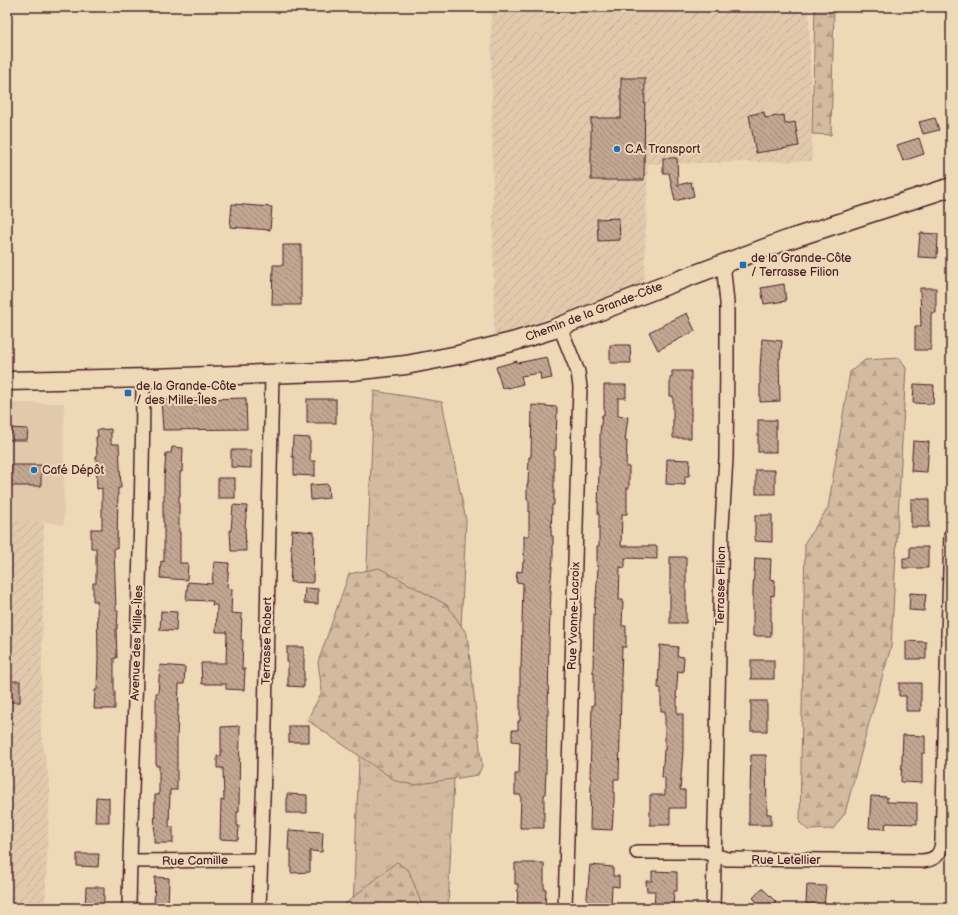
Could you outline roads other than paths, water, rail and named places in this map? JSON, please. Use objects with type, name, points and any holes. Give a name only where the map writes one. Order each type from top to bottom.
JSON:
[{"type":"main road","name":"Chemin de la Grande-Côte","points":[[7,381],[352,371],[406,365],[442,358],[484,349],[540,334],[656,288],[787,240],[951,187]]},
{"type":"street","name":"Terrasse Filion","points":[[713,908],[722,526],[726,458],[727,303],[722,264]]},
{"type":"street","name":"Rue Yvonne-Lacroix","points":[[560,327],[578,372],[580,386],[565,908]]},
{"type":"street","name":"Terrasse Robert","points":[[259,908],[264,764],[272,374]]},
{"type":"street","name":"Avenue des Mille-Îles","points":[[129,908],[139,578],[143,378]]},
{"type":"street","name":"Rue Letellier","points":[[637,852],[698,852],[727,859],[922,861],[931,860],[936,857],[942,847],[951,535]]},
{"type":"street","name":"Rue Camille","points":[[130,861],[261,860]]},
{"type":"place","name":"C.A. Transport","points":[[617,149]]},
{"type":"place","name":"de la Grande-Côte / Terrasse Filion","points":[[743,265]]},
{"type":"place","name":"de la Grande-Côte / des Mille-Îles","points":[[128,393]]},
{"type":"place","name":"Café Dépôt","points":[[34,470]]}]
